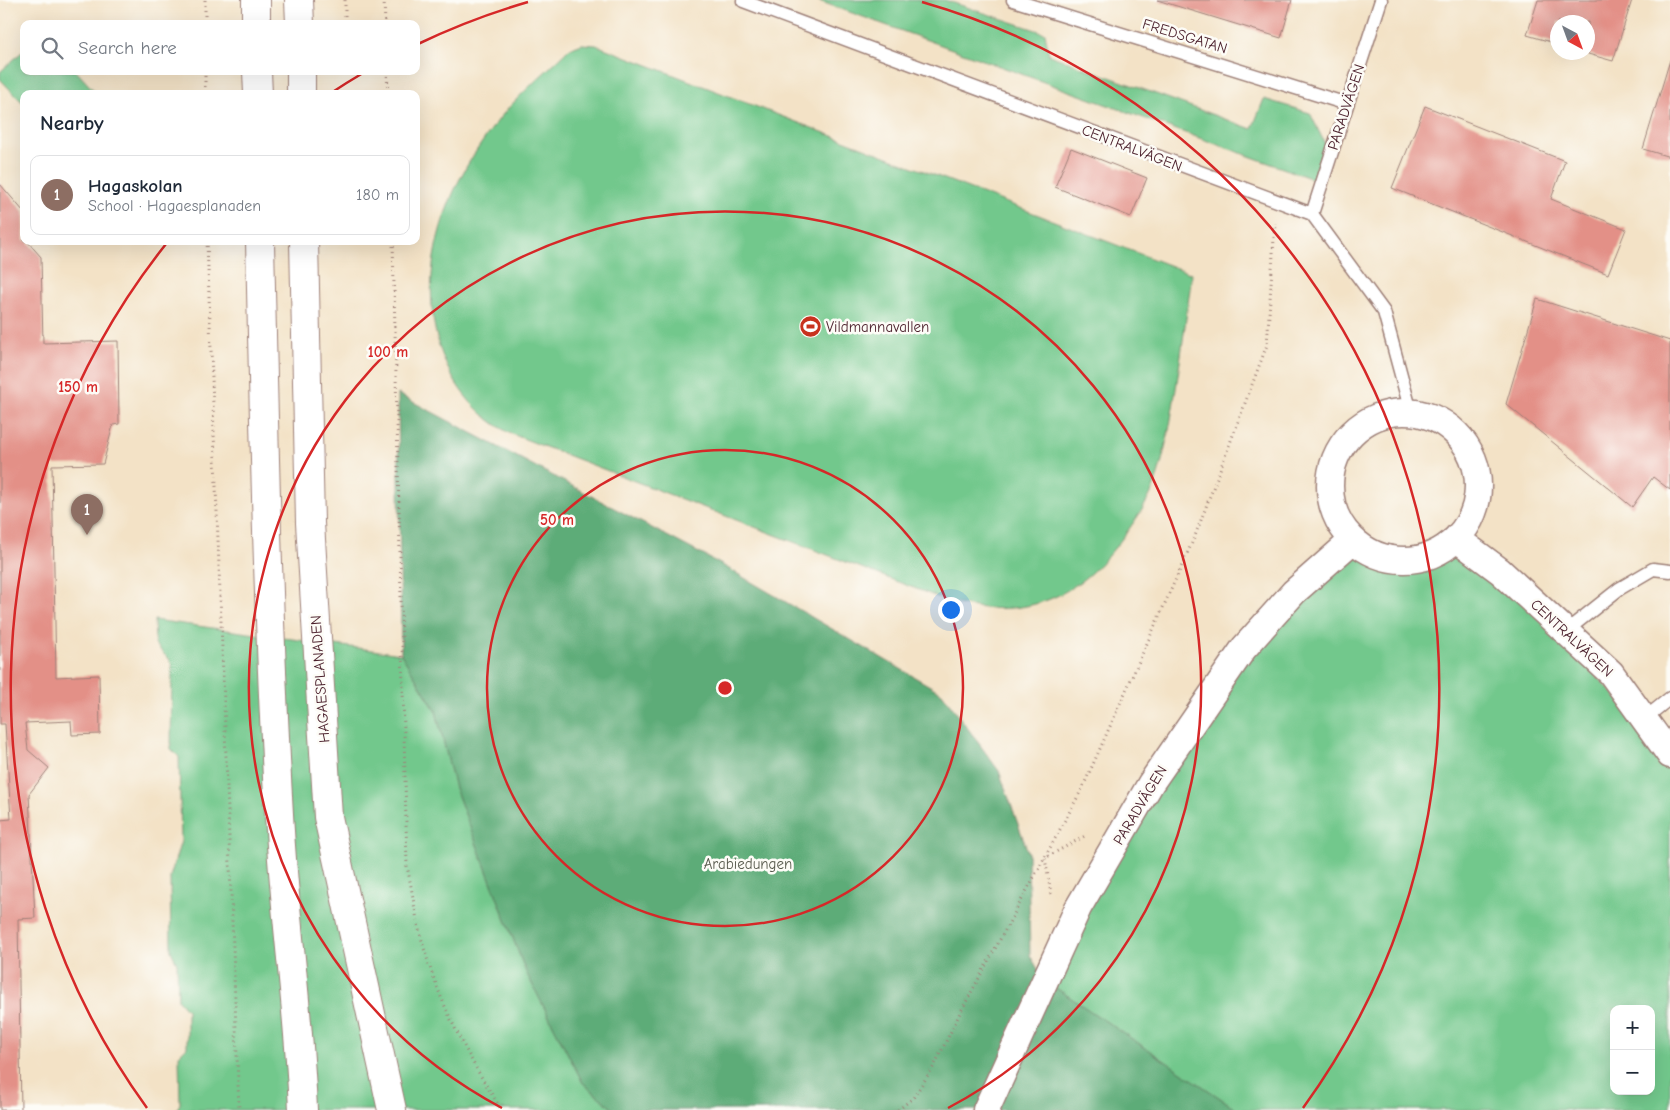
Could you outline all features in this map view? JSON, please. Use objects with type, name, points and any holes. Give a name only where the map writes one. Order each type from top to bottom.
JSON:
[{"type":"main road","points":[[256,0],[256,20]]},
{"type":"main road","points":[[299,0],[300,20]]},
{"type":"main road","points":[[257,75],[258,90]]},
{"type":"main road","points":[[301,75],[301,90]]},
{"type":"main road","points":[[260,245],[265,528],[278,807],[300,1039],[303,1110]]},
{"type":"main road","name":"HAGAESPLANADEN","points":[[304,245],[310,523],[328,817],[392,1110]]},
{"type":"street","points":[[1411,412],[1444,423],[1465,443],[1477,469],[1478,499],[1466,527],[1457,538],[1436,553],[1411,560],[1377,555],[1353,540],[1337,517],[1330,488],[1334,460],[1354,430],[1381,415],[1411,412]]},
{"type":"street","name":"CENTRALVÄGEN","points":[[1457,538],[1500,571],[1611,672],[1670,755]]},
{"type":"street","name":"PARADVÄGEN","points":[[986,1110],[1078,908],[1151,783],[1244,648],[1294,592],[1353,540]]},
{"type":"lane","name":"FREDSGATAN","points":[[1013,0],[1347,104]]},
{"type":"lane","name":"PARADVÄGEN","points":[[1312,214],[1381,0]]},
{"type":"lane","name":"CENTRALVÄGEN","points":[[743,1],[1312,214]]},
{"type":"lane","points":[[1312,214],[1384,312],[1411,412]]},
{"type":"lane","points":[[1566,631],[1619,589],[1653,569],[1670,571]]},
{"type":"lane","points":[[1644,718],[1670,698]]},
{"type":"path","points":[[206,0],[206,20]]},
{"type":"path","points":[[345,0],[345,20]]},
{"type":"path","points":[[384,0],[385,20]]},
{"type":"path","points":[[206,75],[206,90]]},
{"type":"path","points":[[387,75],[388,90]]},
{"type":"path","points":[[898,1110],[914,1098],[934,1066],[960,1013],[1082,789],[1195,536],[1267,345],[1277,202]]},
{"type":"path","points":[[207,245],[239,1110]]},
{"type":"path","points":[[393,245],[407,866],[421,937],[443,1005],[481,1077],[502,1110]]},
{"type":"green space","points":[[816,0],[945,0],[1045,33],[1049,55],[1252,129],[1264,99],[1310,113],[1325,144],[1313,179]]},
{"type":"green space","name":"Vildmannavallen","points":[[582,44],[596,45],[1192,274],[1170,425],[1158,475],[1143,509],[1107,557],[1089,575],[1070,589],[1050,599],[1028,606],[980,608],[953,603],[509,433],[482,413],[460,390],[445,362],[436,333],[432,301],[432,269],[438,237],[448,206],[473,155],[501,116],[569,49]]},
{"type":"green space","points":[[20,54],[20,75],[80,75],[93,90],[20,90],[20,100],[0,79],[0,72]]},
{"type":"green space","name":"Arabiedungen","points":[[398,394],[724,566],[942,693],[999,771],[1028,852],[1030,955],[1044,980],[1238,1110],[614,1110],[583,1083],[526,972],[455,788],[436,711],[401,654]]},
{"type":"green space","points":[[1457,539],[1500,571],[1670,755],[1670,1110],[1238,1110],[1044,980],[1244,648],[1353,540],[1377,555],[1411,560],[1436,553]]},
{"type":"green space","points":[[154,620],[401,654],[436,711],[455,788],[526,972],[583,1083],[614,1110],[176,1110],[180,1104],[179,1055],[187,1047],[187,1010],[178,1000],[177,963],[171,951],[170,877],[181,841],[179,757],[171,749],[172,663],[155,644]]},
{"type":"building","points":[[1157,0],[1292,0],[1281,38]]},
{"type":"building","points":[[1538,0],[1632,0],[1613,61],[1595,56],[1595,15],[1550,15],[1550,42],[1527,35]]},
{"type":"building","points":[[1670,60],[1670,157],[1643,149]]},
{"type":"building","points":[[1425,106],[1565,161],[1551,199],[1626,229],[1608,274],[1392,188]]},
{"type":"building","points":[[1071,148],[1147,178],[1131,217],[1055,187]]},
{"type":"building","points":[[0,184],[20,207],[20,245],[30,245],[41,257],[43,343],[118,341],[119,424],[113,425],[103,464],[52,465],[56,677],[99,675],[100,734],[72,735],[71,721],[25,723],[28,750],[49,768],[29,794],[35,918],[18,919],[21,1110],[0,1110],[0,820],[11,819],[5,724],[0,724]]},
{"type":"building","points":[[1537,299],[1670,341],[1670,490],[1653,477],[1632,507],[1506,404]]},
{"type":"place","name":"Vildmannavallen","points":[[810,327]]},
{"type":"place","name":"Hagaskolan","points":[[87,535]]}]
